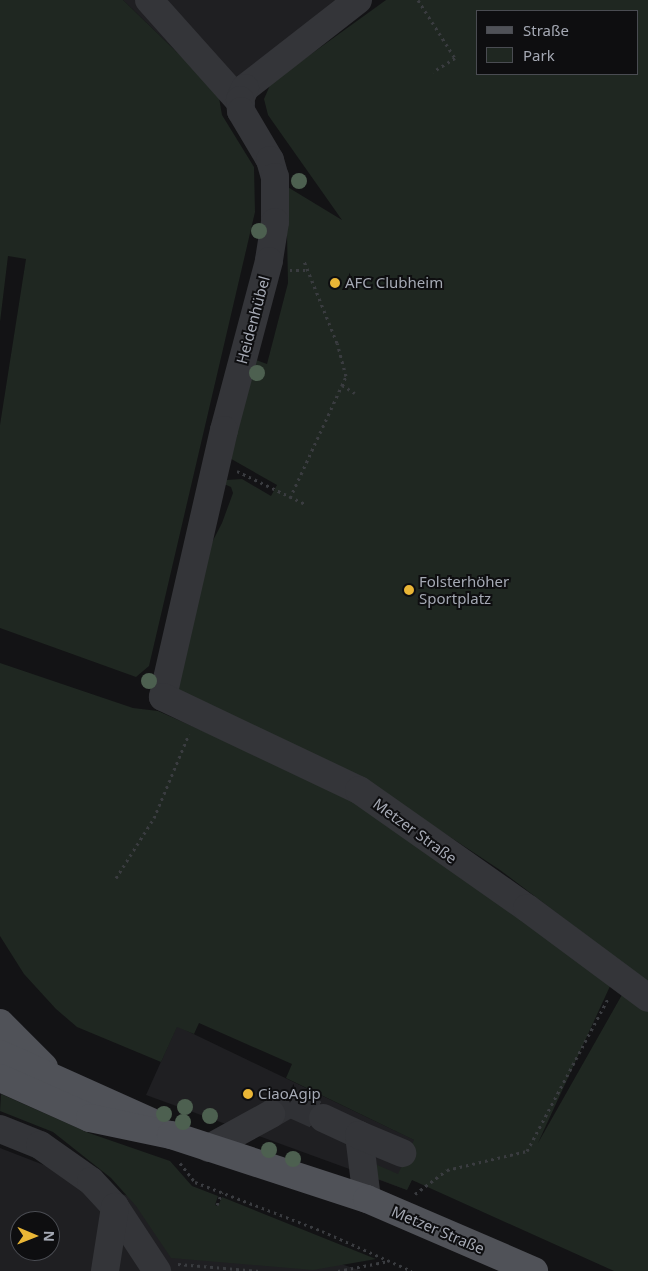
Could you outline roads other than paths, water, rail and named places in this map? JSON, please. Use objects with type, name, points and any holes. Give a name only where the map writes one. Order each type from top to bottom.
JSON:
[{"type":"main road","points":[[0,1023],[58,1079]]},
{"type":"main road","name":"Metzer Straße","points":[[0,1054],[142,1117],[171,1135]]},
{"type":"main road","name":"Metzer Straße","points":[[0,1078],[90,1118],[171,1135],[367,1199],[534,1271]]},
{"type":"street","points":[[149,0],[241,103]]},
{"type":"street","points":[[241,103],[245,88],[358,0]]},
{"type":"street","name":"Heidenhübel","points":[[163,697],[215,465],[269,261],[275,222],[275,176],[270,160],[241,111],[241,103]]},
{"type":"street","name":"Metzer Straße","points":[[163,697],[359,790],[527,908],[648,998]]},
{"type":"street","points":[[209,1148],[271,1114]]},
{"type":"street","points":[[323,1118],[402,1153]]},
{"type":"street","points":[[0,1128],[40,1145],[91,1181],[164,1267]]},
{"type":"street","points":[[358,1134],[367,1199]]},
{"type":"street","points":[[105,1271],[115,1207]]},
{"type":"tunnel","points":[[271,1114],[290,1103],[323,1118]]},
{"type":"place","name":"AFC Clubheim","points":[[335,283]]},
{"type":"place","name":"Folsterhöher Sportplatz","points":[[409,590]]},
{"type":"place","name":"CiaoAgip","points":[[248,1094]]}]
